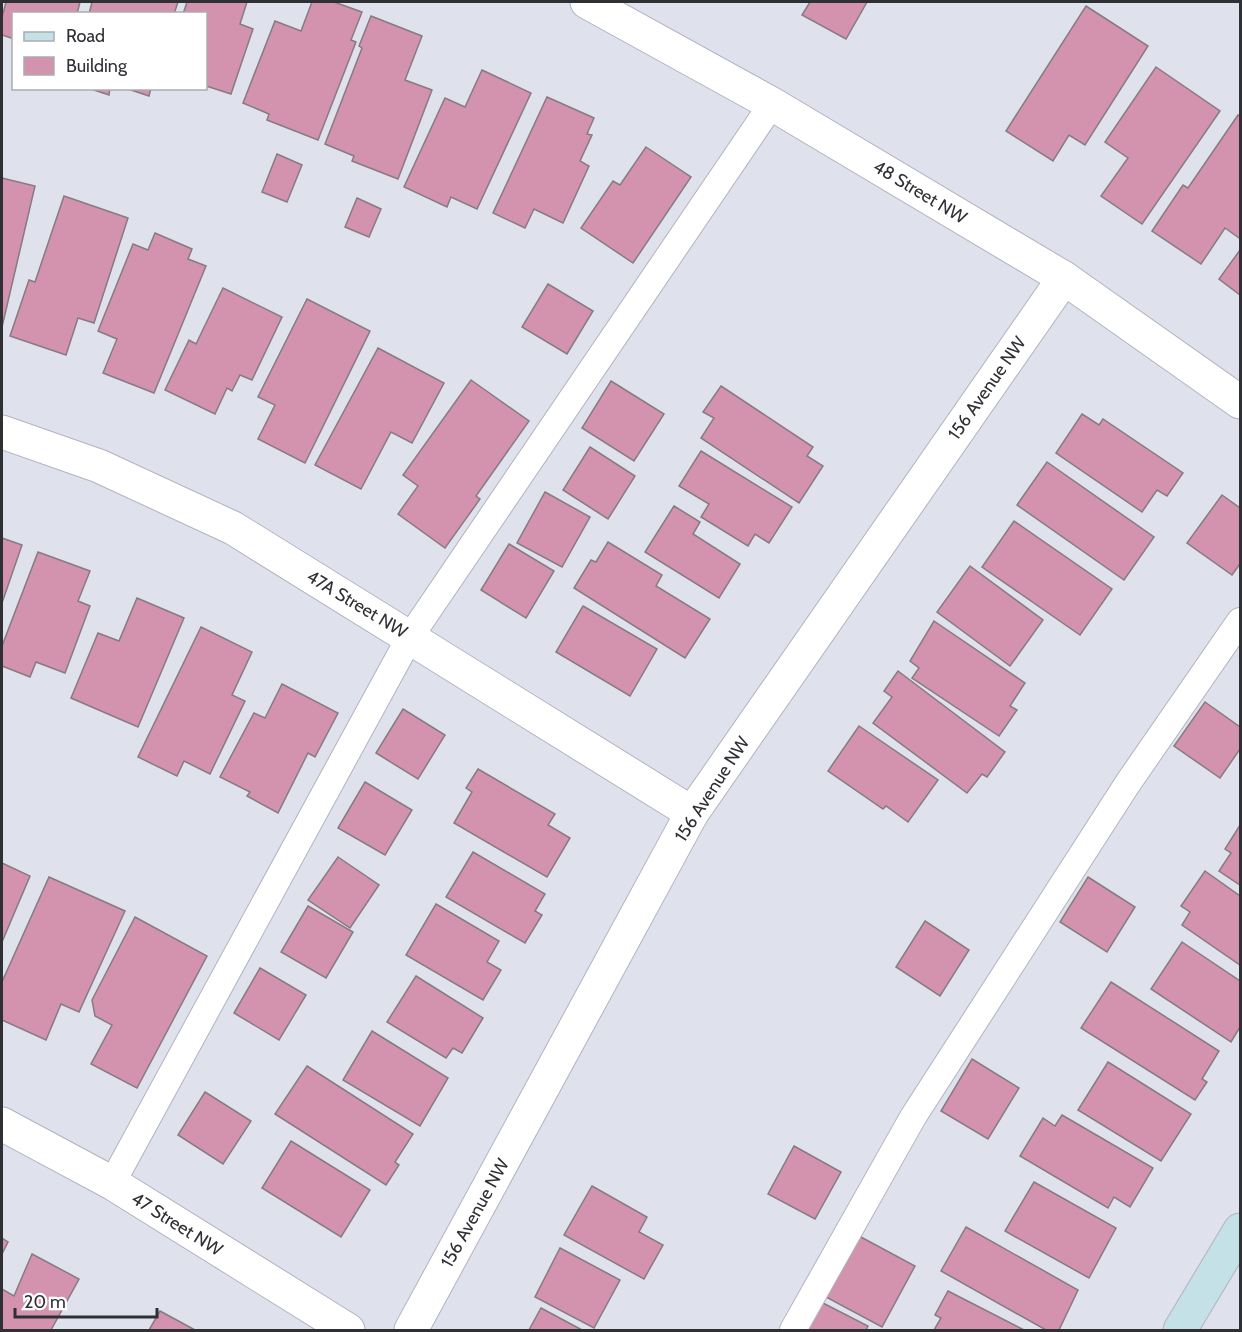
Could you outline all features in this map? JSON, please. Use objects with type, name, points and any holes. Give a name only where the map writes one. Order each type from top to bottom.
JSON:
[{"type":"street","name":"48 Street NW","points":[[587,2],[772,104],[1064,278],[1240,402]]},
{"type":"street","name":"156 Avenue NW","points":[[411,1330],[693,813],[1064,278]]},
{"type":"street","name":"47A Street NW","points":[[2,432],[99,466],[233,528],[693,813]]},
{"type":"street","name":"47 Street NW","points":[[2,1124],[112,1183],[348,1330]]},
{"type":"street","points":[[1180,1330],[1240,1230]]},
{"type":"lane","points":[[112,1183],[410,637],[772,104]]},
{"type":"lane","points":[[793,1330],[913,1117],[1128,783],[1240,621]]},
{"type":"building","points":[[6,2],[80,2],[78,12],[12,12],[12,38],[2,35],[2,17]]},
{"type":"building","points":[[92,2],[178,2],[175,12],[90,12]]},
{"type":"building","points":[[187,2],[247,2],[240,24],[253,29],[231,94],[207,86],[207,12],[184,12]]},
{"type":"building","points":[[312,2],[334,2],[362,12],[351,40],[356,42],[318,140],[267,120],[269,114],[243,103],[275,21],[301,31]]},
{"type":"building","points":[[810,2],[867,2],[846,39],[802,15]]},
{"type":"building","points":[[1086,6],[1148,46],[1085,145],[1069,135],[1053,161],[1006,131]]},
{"type":"building","points":[[371,16],[422,36],[405,80],[432,90],[398,179],[352,161],[354,156],[325,144],[362,48],[359,46]]},
{"type":"building","points":[[1156,67],[1220,111],[1142,224],[1101,196],[1128,158],[1105,142]]},
{"type":"building","points":[[482,70],[531,93],[477,209],[451,197],[447,207],[404,187],[445,98],[465,107]]},
{"type":"building","points":[[94,90],[110,90],[109,95]]},
{"type":"building","points":[[131,90],[150,90],[149,96]]},
{"type":"building","points":[[547,97],[594,118],[587,134],[592,135],[580,161],[589,166],[563,223],[534,209],[525,228],[493,213]]},
{"type":"building","points":[[1238,115],[1240,116],[1240,236],[1239,238],[1225,228],[1201,264],[1152,231],[1183,185],[1188,188]]},
{"type":"building","points":[[646,147],[691,177],[633,263],[581,228],[613,181],[620,185]]},
{"type":"building","points":[[277,154],[302,165],[287,202],[262,192]]},
{"type":"building","points":[[2,178],[35,186],[2,327]]},
{"type":"building","points":[[64,196],[128,218],[94,323],[78,318],[66,355],[10,336],[29,280],[35,282]]},
{"type":"building","points":[[357,198],[381,209],[369,237],[345,227]]},
{"type":"building","points":[[155,233],[192,249],[188,259],[206,266],[154,393],[103,373],[117,339],[98,331],[133,244],[148,250]]},
{"type":"building","points":[[1240,250],[1240,295],[1219,279]]},
{"type":"building","points":[[548,284],[593,311],[567,354],[522,327]]},
{"type":"building","points":[[223,288],[282,317],[252,380],[240,375],[232,391],[227,388],[215,414],[165,390],[189,340],[196,344]]},
{"type":"building","points":[[307,299],[370,331],[305,463],[258,439],[275,405],[258,397]]},
{"type":"building","points":[[378,348],[444,383],[412,443],[391,432],[361,489],[315,465]]},
{"type":"building","points":[[471,380],[529,421],[476,496],[480,499],[445,548],[398,514],[418,486],[403,475]]},
{"type":"building","points":[[611,381],[664,414],[634,461],[582,428]]},
{"type":"building","points":[[721,386],[813,447],[807,456],[823,466],[799,503],[701,438],[714,418],[703,412]]},
{"type":"building","points":[[1082,414],[1099,425],[1103,419],[1183,473],[1167,496],[1157,490],[1142,512],[1056,453]]},
{"type":"building","points":[[590,447],[635,476],[608,519],[563,490]]},
{"type":"building","points":[[701,451],[792,507],[769,543],[755,534],[748,546],[701,517],[709,504],[679,486]]},
{"type":"building","points":[[1047,462],[1154,537],[1124,580],[1017,505]]},
{"type":"building","points":[[545,492],[590,517],[562,567],[517,543]]},
{"type":"building","points":[[1222,495],[1240,508],[1240,564],[1232,575],[1187,543]]},
{"type":"building","points":[[674,506],[700,522],[693,534],[740,564],[719,598],[645,552]]},
{"type":"building","points":[[1014,521],[1112,589],[1080,635],[982,567]]},
{"type":"building","points":[[2,538],[22,545],[2,603]]},
{"type":"building","points":[[608,542],[662,575],[656,586],[710,619],[685,658],[574,588],[591,560],[596,562]]},
{"type":"building","points":[[509,544],[554,571],[526,618],[481,590]]},
{"type":"building","points":[[38,552],[90,571],[78,601],[90,606],[65,673],[36,662],[30,677],[2,666],[2,646]]},
{"type":"building","points":[[970,566],[1043,620],[1010,666],[937,612]]},
{"type":"building","points":[[137,598],[184,618],[138,727],[71,698],[98,633],[119,641]]},
{"type":"building","points":[[583,606],[657,649],[630,696],[556,652]]},
{"type":"building","points":[[934,621],[1025,683],[1010,706],[1017,710],[999,736],[912,678],[919,668],[910,661]]},
{"type":"building","points":[[201,627],[252,652],[232,695],[245,701],[210,774],[184,761],[177,776],[138,757]]},
{"type":"building","points":[[898,671],[1005,752],[987,777],[982,774],[967,793],[873,723],[892,697],[884,691]]},
{"type":"building","points":[[282,684],[338,713],[315,757],[308,753],[278,813],[247,796],[250,792],[220,777],[254,713],[265,718]]},
{"type":"building","points":[[1205,702],[1240,727],[1240,749],[1220,778],[1174,746]]},
{"type":"building","points":[[403,709],[445,735],[418,779],[376,753]]},
{"type":"building","points":[[859,726],[938,780],[908,822],[886,806],[883,809],[828,771]]},
{"type":"building","points":[[478,769],[555,814],[548,825],[570,838],[547,877],[454,823],[472,792],[466,788]]},
{"type":"building","points":[[365,782],[412,810],[385,855],[338,828]]},
{"type":"building","points":[[1240,825],[1240,885],[1219,871],[1231,853],[1225,849]]},
{"type":"building","points":[[473,852],[545,894],[535,911],[542,915],[525,943],[446,897]]},
{"type":"building","points":[[338,857],[379,885],[350,928],[308,900]]},
{"type":"building","points":[[2,863],[30,876],[2,942]]},
{"type":"building","points":[[1205,871],[1240,896],[1240,965],[1182,925],[1190,912],[1181,906]]},
{"type":"building","points":[[49,877],[125,911],[79,1012],[61,1004],[46,1040],[2,1020],[2,982]]},
{"type":"building","points":[[1088,877],[1135,907],[1107,952],[1060,922]]},
{"type":"building","points":[[436,904],[499,941],[487,962],[501,970],[483,1000],[406,955]]},
{"type":"building","points":[[308,906],[353,932],[326,978],[281,952]]},
{"type":"building","points":[[135,917],[207,956],[137,1088],[91,1064],[112,1025],[95,1016],[92,1000]]},
{"type":"building","points":[[925,921],[969,950],[940,996],[896,967]]},
{"type":"building","points":[[1182,942],[1240,981],[1240,1027],[1231,1042],[1151,989]]},
{"type":"building","points":[[260,968],[306,995],[279,1040],[234,1013]]},
{"type":"building","points":[[416,976],[483,1018],[462,1053],[453,1048],[446,1058],[387,1022]]},
{"type":"building","points":[[1111,982],[1219,1051],[1202,1079],[1207,1082],[1195,1100],[1081,1028]]},
{"type":"building","points":[[372,1031],[448,1078],[420,1126],[343,1080]]},
{"type":"building","points":[[972,1059],[1019,1088],[988,1139],[941,1111]]},
{"type":"building","points":[[1108,1062],[1191,1114],[1161,1161],[1078,1110]]},
{"type":"building","points":[[307,1066],[413,1134],[395,1162],[399,1165],[386,1185],[275,1114]]},
{"type":"building","points":[[205,1092],[251,1121],[223,1164],[178,1135]]},
{"type":"building","points":[[1062,1115],[1153,1168],[1130,1207],[1114,1197],[1108,1208],[1020,1156],[1043,1118],[1055,1126]]},
{"type":"building","points":[[291,1141],[370,1190],[341,1237],[262,1188]]},
{"type":"building","points":[[794,1146],[841,1172],[815,1219],[768,1194]]},
{"type":"building","points":[[1034,1182],[1116,1228],[1089,1278],[1005,1231]]},
{"type":"building","points":[[592,1186],[647,1217],[639,1232],[663,1245],[644,1279],[564,1235]]},
{"type":"building","points":[[966,1227],[1078,1290],[1059,1330],[1046,1330],[941,1271]]},
{"type":"building","points":[[859,1236],[915,1266],[882,1327],[826,1297]]},
{"type":"building","points":[[2,1238],[8,1242],[2,1254]]},
{"type":"building","points":[[560,1248],[620,1280],[594,1328],[535,1297]]},
{"type":"building","points":[[32,1254],[79,1279],[51,1330],[2,1330],[2,1289],[14,1296]]},
{"type":"building","points":[[948,1291],[1024,1330],[934,1330],[941,1318],[935,1315]]},
{"type":"building","points":[[819,1301],[868,1326],[866,1330],[803,1330]]},
{"type":"building","points":[[541,1308],[582,1330],[529,1330]]},
{"type":"building","points":[[160,1311],[195,1330],[149,1330]]}]
